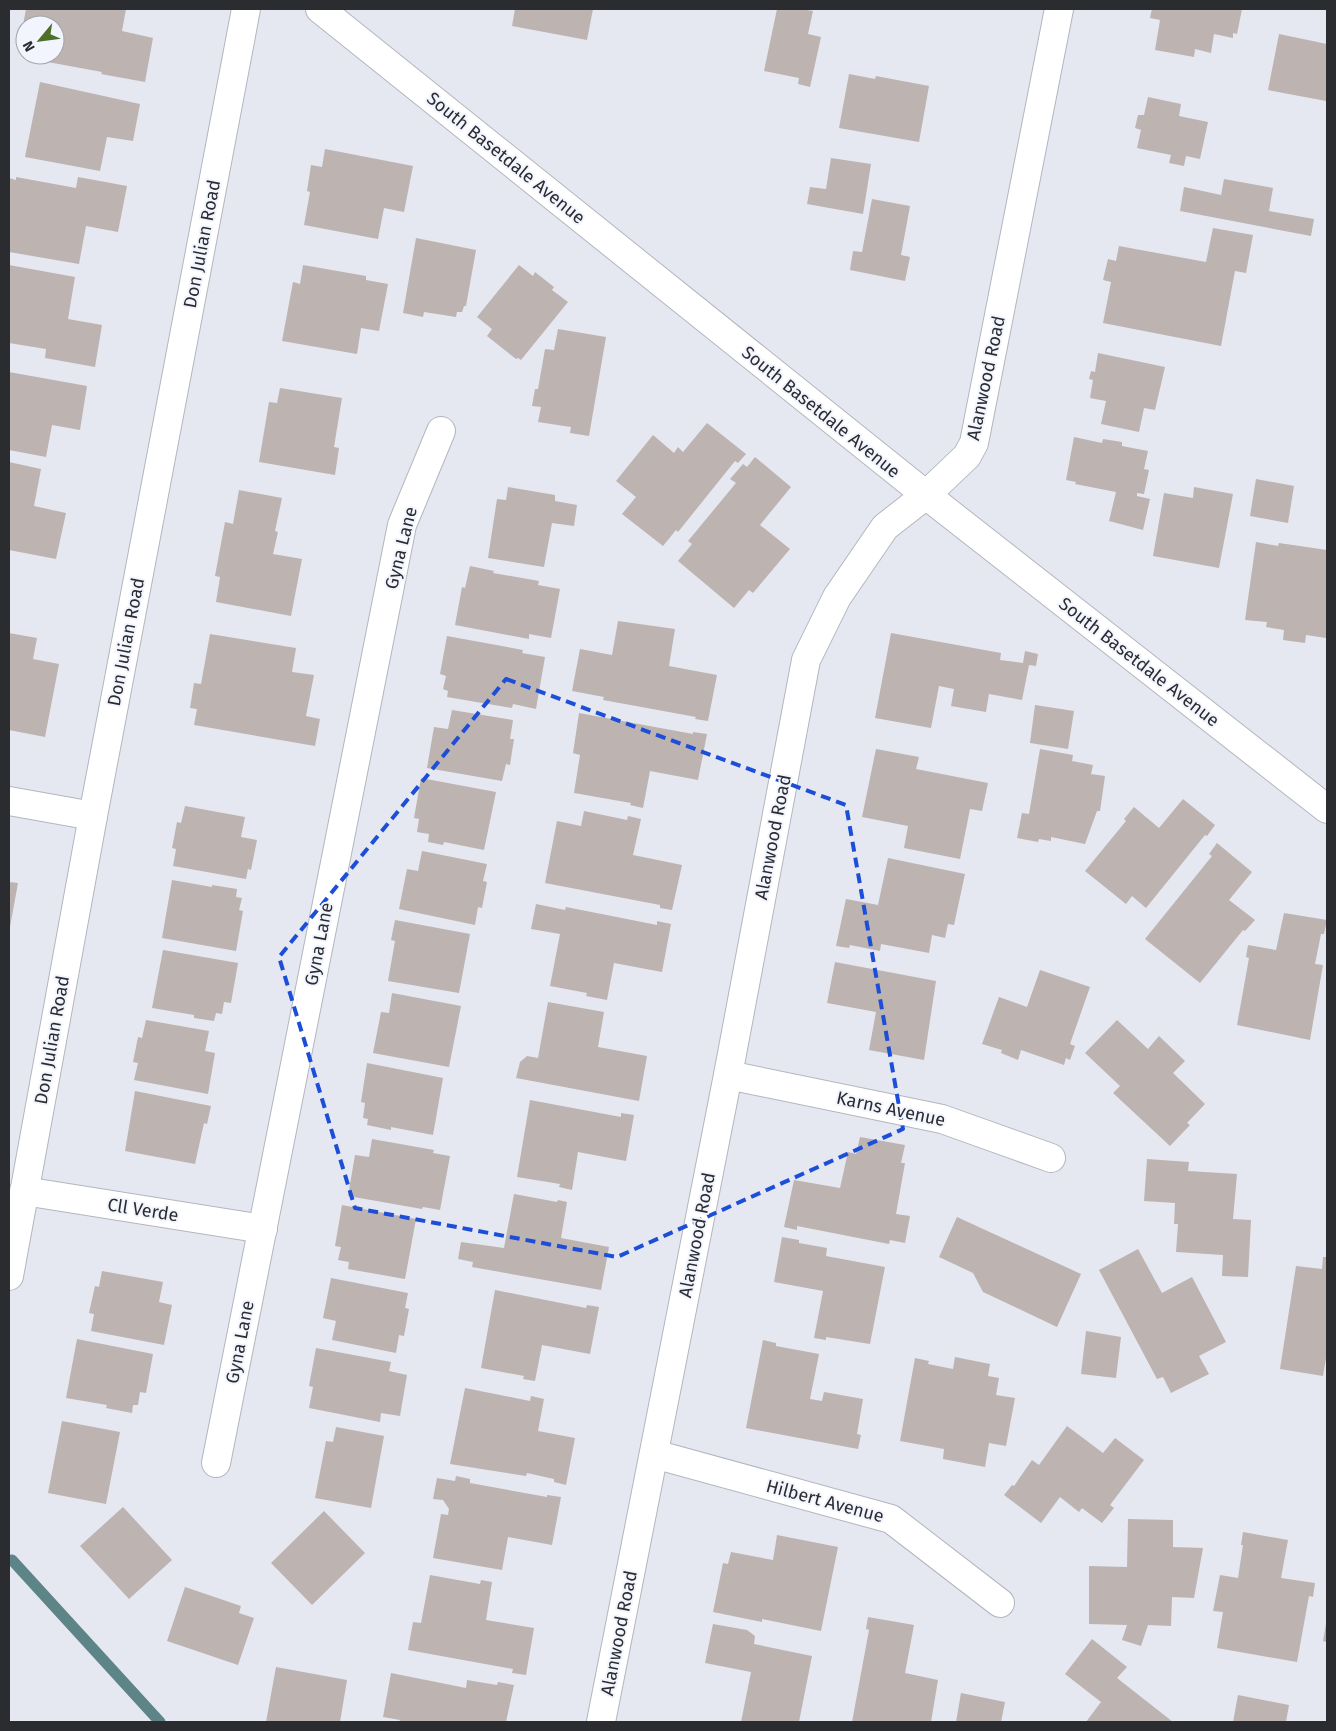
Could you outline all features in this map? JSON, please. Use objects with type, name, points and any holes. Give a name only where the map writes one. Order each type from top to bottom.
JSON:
[{"type":"street","name":"Don Julian Road","points":[[9,1276],[93,816],[246,9]]},
{"type":"street","name":"South Basetdale Avenue","points":[[320,9],[926,495],[1327,809]]},
{"type":"street","name":"Alanwood Road","points":[[601,1722],[728,1075],[806,660],[837,598],[885,527],[926,495],[966,456],[974,444],[1059,9]]},
{"type":"street","name":"Gyna Lane","points":[[216,1463],[402,525],[440,431]]},
{"type":"street","points":[[9,800],[93,816]]},
{"type":"street","name":"Karns Avenue","points":[[728,1075],[942,1119],[1051,1158]]},
{"type":"street","name":"Cll Verde","points":[[24,1191],[263,1229]]},
{"type":"street","name":"Hilbert Avenue","points":[[654,1454],[891,1519],[1000,1604]]},
{"type":"highlighted area","points":[[506,679],[846,805],[903,1129],[617,1257],[355,1208],[279,957]]},
{"type":"building","points":[[26,9],[126,9],[122,31],[153,38],[145,82],[64,65],[65,15],[25,15]]},
{"type":"building","points":[[515,9],[593,9],[587,40],[512,26]]},
{"type":"building","points":[[777,9],[813,11],[808,34],[821,37],[810,87],[798,84],[799,78],[764,71]]},
{"type":"building","points":[[1152,9],[1242,9],[1237,34],[1233,33],[1233,38],[1214,34],[1211,53],[1195,49],[1194,57],[1155,50],[1160,20],[1150,18]]},
{"type":"building","points":[[1279,34],[1327,44],[1326,101],[1268,90]]},
{"type":"building","points":[[849,74],[875,79],[876,76],[929,86],[919,142],[839,128]]},
{"type":"building","points":[[40,82],[140,104],[133,141],[107,137],[100,171],[25,157]]},
{"type":"building","points":[[1148,97],[1181,104],[1179,116],[1208,122],[1200,159],[1186,156],[1184,166],[1169,163],[1171,155],[1137,148],[1141,130],[1135,128],[1138,115],[1144,115]]},
{"type":"building","points":[[325,149],[413,166],[404,212],[384,208],[378,239],[304,225],[310,192],[307,191],[311,165],[322,167]]},
{"type":"building","points":[[831,158],[871,164],[863,214],[807,204],[810,187],[826,189]]},
{"type":"building","points":[[16,177],[76,188],[78,177],[127,186],[118,232],[86,226],[79,264],[9,252],[9,178],[16,180]]},
{"type":"building","points":[[1224,179],[1273,188],[1269,211],[1314,219],[1311,236],[1180,211],[1184,187],[1221,195]]},
{"type":"building","points":[[872,199],[910,206],[901,255],[910,257],[905,281],[850,270],[853,251],[862,252]]},
{"type":"building","points":[[1213,228],[1253,235],[1246,273],[1235,271],[1221,346],[1103,323],[1111,282],[1103,280],[1108,259],[1116,261],[1119,246],[1206,262]]},
{"type":"building","points":[[416,238],[476,250],[466,306],[464,306],[462,312],[457,312],[456,317],[424,312],[423,317],[403,313]]},
{"type":"building","points":[[9,265],[75,277],[68,319],[102,325],[95,367],[45,358],[46,349],[9,343]]},
{"type":"building","points":[[303,265],[366,276],[366,280],[388,284],[379,331],[361,328],[357,354],[282,341],[293,282],[300,284]]},
{"type":"building","points":[[519,265],[533,276],[535,272],[554,287],[552,290],[568,302],[521,360],[516,359],[487,336],[492,329],[477,317]]},
{"type":"building","points":[[558,329],[606,337],[589,436],[570,433],[571,427],[538,422],[541,407],[532,406],[535,389],[538,389],[545,349],[554,350]]},
{"type":"building","points":[[1098,353],[1165,367],[1155,410],[1144,408],[1139,432],[1101,424],[1106,401],[1090,398],[1093,380],[1089,379],[1091,371],[1095,372]]},
{"type":"building","points":[[9,372],[87,386],[80,430],[52,425],[46,457],[9,450]]},
{"type":"building","points":[[280,388],[342,398],[334,447],[339,448],[335,475],[259,462],[269,402],[277,403]]},
{"type":"building","points":[[707,423],[746,454],[738,463],[735,461],[678,532],[676,530],[663,546],[622,514],[636,497],[616,481],[653,435],[674,453],[678,447],[683,452]]},
{"type":"building","points":[[1074,437],[1102,443],[1103,439],[1122,442],[1122,446],[1148,451],[1144,469],[1149,470],[1144,494],[1137,493],[1137,496],[1150,499],[1143,530],[1109,521],[1116,492],[1075,484],[1076,482],[1066,480]]},
{"type":"building","points":[[755,457],[791,487],[760,525],[790,549],[753,593],[749,590],[734,608],[678,561],[692,544],[688,541],[736,483],[730,479],[743,464],[747,467]]},
{"type":"building","points":[[9,462],[41,469],[34,506],[66,513],[56,559],[9,550]]},
{"type":"building","points":[[1256,479],[1294,486],[1288,523],[1250,516]]},
{"type":"building","points":[[508,487],[555,495],[555,501],[577,505],[574,526],[552,523],[544,567],[488,558],[497,499],[506,500]]},
{"type":"building","points":[[1194,487],[1233,494],[1219,568],[1153,556],[1164,493],[1193,498]]},
{"type":"building","points":[[239,490],[282,498],[275,531],[278,532],[273,554],[302,559],[291,616],[216,602],[220,577],[215,576],[225,522],[233,524]]},
{"type":"building","points":[[1256,542],[1278,546],[1279,543],[1327,550],[1326,638],[1306,635],[1305,643],[1283,640],[1284,630],[1266,627],[1267,622],[1245,620]]},
{"type":"building","points":[[470,566],[494,571],[493,573],[539,581],[538,585],[560,589],[551,638],[529,634],[529,639],[455,625],[462,587],[465,588]]},
{"type":"building","points":[[618,621],[675,629],[669,666],[717,675],[708,721],[695,719],[696,717],[603,700],[604,697],[572,691],[580,649],[612,655]]},
{"type":"building","points":[[9,633],[37,638],[33,659],[59,664],[45,737],[9,730]]},
{"type":"building","points":[[891,633],[1001,653],[1000,660],[1023,663],[1025,651],[1038,654],[1036,666],[1029,665],[1022,700],[989,694],[986,712],[951,706],[954,689],[939,686],[931,728],[875,718]]},
{"type":"building","points":[[210,634],[296,648],[292,672],[314,675],[306,716],[320,719],[315,746],[194,725],[197,709],[190,708],[194,683],[201,684]]},
{"type":"building","points":[[447,636],[523,650],[522,653],[545,657],[536,709],[513,704],[512,708],[447,697],[448,691],[443,689],[446,676],[440,674]]},
{"type":"building","points":[[1035,705],[1074,711],[1068,749],[1030,743]]},
{"type":"building","points":[[452,710],[513,720],[510,739],[514,739],[510,765],[506,764],[502,781],[427,768],[434,727],[448,729]]},
{"type":"building","points":[[579,713],[693,734],[693,732],[707,734],[698,780],[650,771],[643,808],[630,805],[631,803],[574,793],[580,755],[573,753]]},
{"type":"building","points":[[876,749],[919,757],[916,769],[988,783],[982,811],[970,809],[960,859],[904,848],[908,826],[862,817]]},
{"type":"building","points":[[1040,749],[1073,755],[1072,761],[1093,765],[1091,774],[1105,776],[1100,811],[1097,811],[1085,844],[1051,837],[1051,841],[1039,839],[1038,842],[1017,838],[1022,813],[1029,814]]},
{"type":"building","points":[[421,778],[496,792],[484,850],[444,842],[443,845],[428,842],[429,834],[417,832],[419,819],[414,818]]},
{"type":"building","points":[[1183,799],[1215,825],[1146,908],[1132,896],[1126,904],[1085,871],[1126,821],[1124,819],[1134,807],[1159,828]]},
{"type":"building","points":[[185,806],[245,817],[241,837],[257,840],[251,870],[248,869],[246,879],[173,866],[176,849],[172,848],[177,822],[181,823]]},
{"type":"building","points":[[584,811],[627,820],[628,816],[641,819],[633,855],[682,865],[672,910],[660,908],[660,905],[545,883],[557,821],[581,826]]},
{"type":"building","points":[[1217,843],[1252,872],[1229,900],[1255,920],[1245,931],[1243,930],[1200,983],[1145,939],[1212,856],[1209,854]]},
{"type":"building","points":[[422,851],[487,864],[483,881],[487,882],[482,908],[478,907],[475,925],[399,909],[407,869],[418,871]]},
{"type":"building","points":[[888,858],[965,874],[954,925],[948,924],[945,938],[932,935],[929,953],[881,944],[880,951],[850,945],[849,948],[836,946],[846,899],[878,905]]},
{"type":"building","points":[[172,880],[237,889],[236,897],[242,898],[239,910],[243,911],[236,951],[162,938]]},
{"type":"building","points":[[9,882],[18,883],[10,927],[9,927]]},
{"type":"building","points":[[536,904],[565,910],[566,907],[657,925],[657,921],[671,924],[662,972],[614,963],[607,1000],[586,996],[587,993],[550,986],[560,934],[531,929]]},
{"type":"building","points":[[1284,913],[1327,920],[1324,934],[1321,934],[1315,964],[1323,965],[1310,1040],[1237,1025],[1249,958],[1246,957],[1248,945],[1276,950]]},
{"type":"building","points":[[395,920],[470,934],[459,993],[388,981],[395,941],[391,940]]},
{"type":"building","points":[[163,950],[238,963],[231,1003],[224,1002],[222,1014],[216,1013],[214,1021],[194,1018],[194,1015],[152,1008]]},
{"type":"building","points":[[835,962],[936,981],[924,1060],[869,1050],[876,1012],[827,1003]]},
{"type":"building","points":[[1040,970],[1090,987],[1070,1044],[1075,1046],[1070,1060],[1066,1058],[1064,1065],[1021,1050],[1018,1060],[1001,1053],[1002,1050],[982,1044],[999,997],[1027,1007]]},
{"type":"building","points":[[392,993],[461,1006],[449,1067],[373,1053],[381,1012],[389,1013]]},
{"type":"building","points":[[548,1002],[604,1012],[598,1047],[647,1056],[639,1101],[516,1078],[520,1062],[527,1056],[538,1058]]},
{"type":"building","points":[[146,1020],[209,1031],[205,1051],[215,1053],[208,1094],[134,1080],[138,1063],[133,1062],[138,1037],[142,1038]]},
{"type":"building","points":[[1117,1020],[1148,1049],[1159,1036],[1185,1061],[1173,1073],[1205,1104],[1187,1123],[1190,1125],[1170,1146],[1113,1093],[1120,1086],[1085,1053]]},
{"type":"building","points":[[367,1063],[443,1078],[433,1135],[391,1127],[391,1130],[367,1125],[368,1119],[363,1118],[365,1103],[361,1102]]},
{"type":"building","points":[[135,1091],[211,1106],[207,1124],[204,1123],[195,1164],[125,1151]]},
{"type":"building","points":[[530,1100],[621,1117],[621,1113],[634,1115],[626,1161],[578,1152],[572,1190],[559,1187],[560,1184],[517,1177]]},
{"type":"building","points":[[860,1137],[905,1145],[901,1163],[905,1163],[896,1214],[910,1216],[905,1243],[890,1240],[889,1244],[797,1226],[797,1230],[784,1227],[794,1180],[840,1188],[848,1152],[856,1154]]},
{"type":"building","points":[[372,1139],[434,1150],[433,1153],[450,1156],[440,1210],[423,1207],[422,1209],[348,1196],[355,1155],[369,1157]]},
{"type":"building","points":[[1147,1159],[1189,1162],[1188,1171],[1237,1174],[1233,1219],[1251,1220],[1248,1277],[1222,1276],[1223,1255],[1176,1252],[1178,1224],[1174,1224],[1175,1203],[1144,1201]]},
{"type":"building","points":[[514,1194],[567,1202],[561,1238],[609,1247],[601,1290],[472,1267],[473,1262],[458,1259],[461,1242],[504,1248]]},
{"type":"building","points":[[342,1205],[416,1219],[405,1279],[348,1269],[349,1262],[338,1260],[341,1247],[335,1246]]},
{"type":"building","points":[[957,1217],[1081,1274],[1057,1327],[983,1292],[973,1273],[939,1257]]},
{"type":"building","points":[[782,1237],[799,1240],[799,1243],[827,1248],[826,1256],[885,1267],[870,1344],[826,1337],[826,1340],[814,1338],[823,1291],[774,1282]]},
{"type":"building","points":[[1138,1249],[1162,1293],[1192,1277],[1226,1342],[1199,1356],[1209,1374],[1171,1393],[1163,1377],[1157,1379],[1099,1270]]},
{"type":"building","points":[[1323,1257],[1327,1257],[1327,1352],[1323,1376],[1280,1369],[1296,1266],[1322,1269]]},
{"type":"building","points":[[102,1271],[163,1282],[159,1302],[172,1305],[164,1345],[91,1331],[94,1314],[89,1313],[95,1286],[99,1287]]},
{"type":"building","points":[[331,1278],[408,1293],[405,1308],[409,1309],[404,1336],[399,1335],[396,1353],[332,1340],[336,1321],[323,1318]]},
{"type":"building","points":[[495,1290],[586,1308],[587,1305],[599,1307],[590,1354],[542,1345],[535,1381],[523,1379],[524,1376],[481,1368]]},
{"type":"building","points":[[1086,1331],[1121,1337],[1116,1378],[1081,1374]]},
{"type":"building","points":[[77,1339],[153,1354],[146,1393],[140,1392],[138,1405],[133,1405],[132,1413],[106,1408],[107,1405],[66,1398]]},
{"type":"building","points":[[763,1340],[776,1343],[776,1346],[819,1354],[810,1399],[822,1401],[824,1392],[863,1399],[857,1434],[861,1435],[858,1449],[746,1428]]},
{"type":"building","points":[[316,1348],[391,1362],[389,1371],[407,1375],[400,1416],[381,1413],[380,1422],[309,1408],[313,1387],[309,1386]]},
{"type":"building","points":[[955,1357],[990,1364],[988,1376],[999,1378],[996,1395],[1015,1398],[1006,1446],[989,1443],[985,1467],[943,1459],[944,1449],[900,1441],[915,1358],[929,1361],[928,1364],[953,1369]]},
{"type":"building","points":[[465,1388],[530,1401],[531,1396],[544,1399],[538,1431],[575,1438],[566,1485],[554,1482],[554,1479],[527,1473],[526,1476],[450,1464]]},
{"type":"building","points":[[62,1421],[120,1432],[106,1504],[48,1493]]},
{"type":"building","points":[[1067,1426],[1103,1453],[1115,1438],[1144,1460],[1110,1505],[1114,1508],[1102,1523],[1082,1508],[1079,1512],[1060,1497],[1041,1523],[1004,1495],[1012,1485],[1014,1486],[1032,1460],[1039,1465]]},
{"type":"building","points":[[336,1427],[384,1436],[371,1508],[315,1498],[326,1441],[333,1442]]},
{"type":"building","points":[[456,1476],[470,1479],[470,1483],[547,1497],[547,1495],[561,1497],[552,1545],[508,1537],[502,1570],[433,1558],[441,1514],[448,1515],[449,1509],[443,1500],[433,1499],[437,1478],[455,1481]]},
{"type":"building","points":[[123,1507],[172,1560],[129,1599],[80,1546]]},
{"type":"building","points":[[324,1511],[365,1553],[312,1605],[271,1563]]},
{"type":"building","points":[[1128,1519],[1173,1520],[1173,1547],[1203,1548],[1194,1598],[1172,1597],[1171,1626],[1148,1625],[1141,1646],[1122,1640],[1127,1625],[1089,1624],[1089,1566],[1127,1567]]},
{"type":"building","points":[[1243,1532],[1288,1540],[1281,1578],[1315,1583],[1313,1597],[1309,1596],[1297,1662],[1217,1648],[1223,1612],[1213,1611],[1220,1575],[1238,1578]]},
{"type":"building","points":[[777,1535],[838,1547],[821,1631],[762,1619],[762,1622],[713,1612],[723,1563],[728,1564],[731,1552],[773,1560]]},
{"type":"building","points":[[430,1575],[480,1584],[481,1580],[492,1582],[486,1620],[534,1628],[526,1675],[512,1673],[513,1669],[408,1650],[413,1622],[421,1623]]},
{"type":"building","points":[[185,1587],[241,1606],[239,1613],[254,1618],[238,1665],[167,1641]]},
{"type":"building","points":[[868,1617],[914,1625],[905,1673],[938,1680],[931,1722],[852,1722],[869,1630],[866,1629]]},
{"type":"building","points":[[713,1624],[747,1630],[755,1636],[754,1644],[812,1656],[799,1722],[741,1722],[751,1672],[705,1663]]},
{"type":"building","points":[[1327,1624],[1327,1642],[1323,1641]]},
{"type":"building","points":[[1092,1639],[1127,1667],[1117,1678],[1173,1722],[1086,1722],[1101,1702],[1065,1674]]},
{"type":"building","points":[[276,1667],[347,1680],[340,1722],[266,1722]]},
{"type":"building","points":[[391,1673],[466,1688],[467,1680],[497,1685],[498,1682],[514,1685],[506,1722],[399,1722],[400,1720],[383,1717]]},
{"type":"building","points":[[961,1693],[1005,1702],[1001,1722],[956,1722]]},
{"type":"building","points":[[1238,1695],[1289,1705],[1286,1722],[1233,1722]]},
{"type":"waterway","points":[[12,1560],[160,1722]]}]
